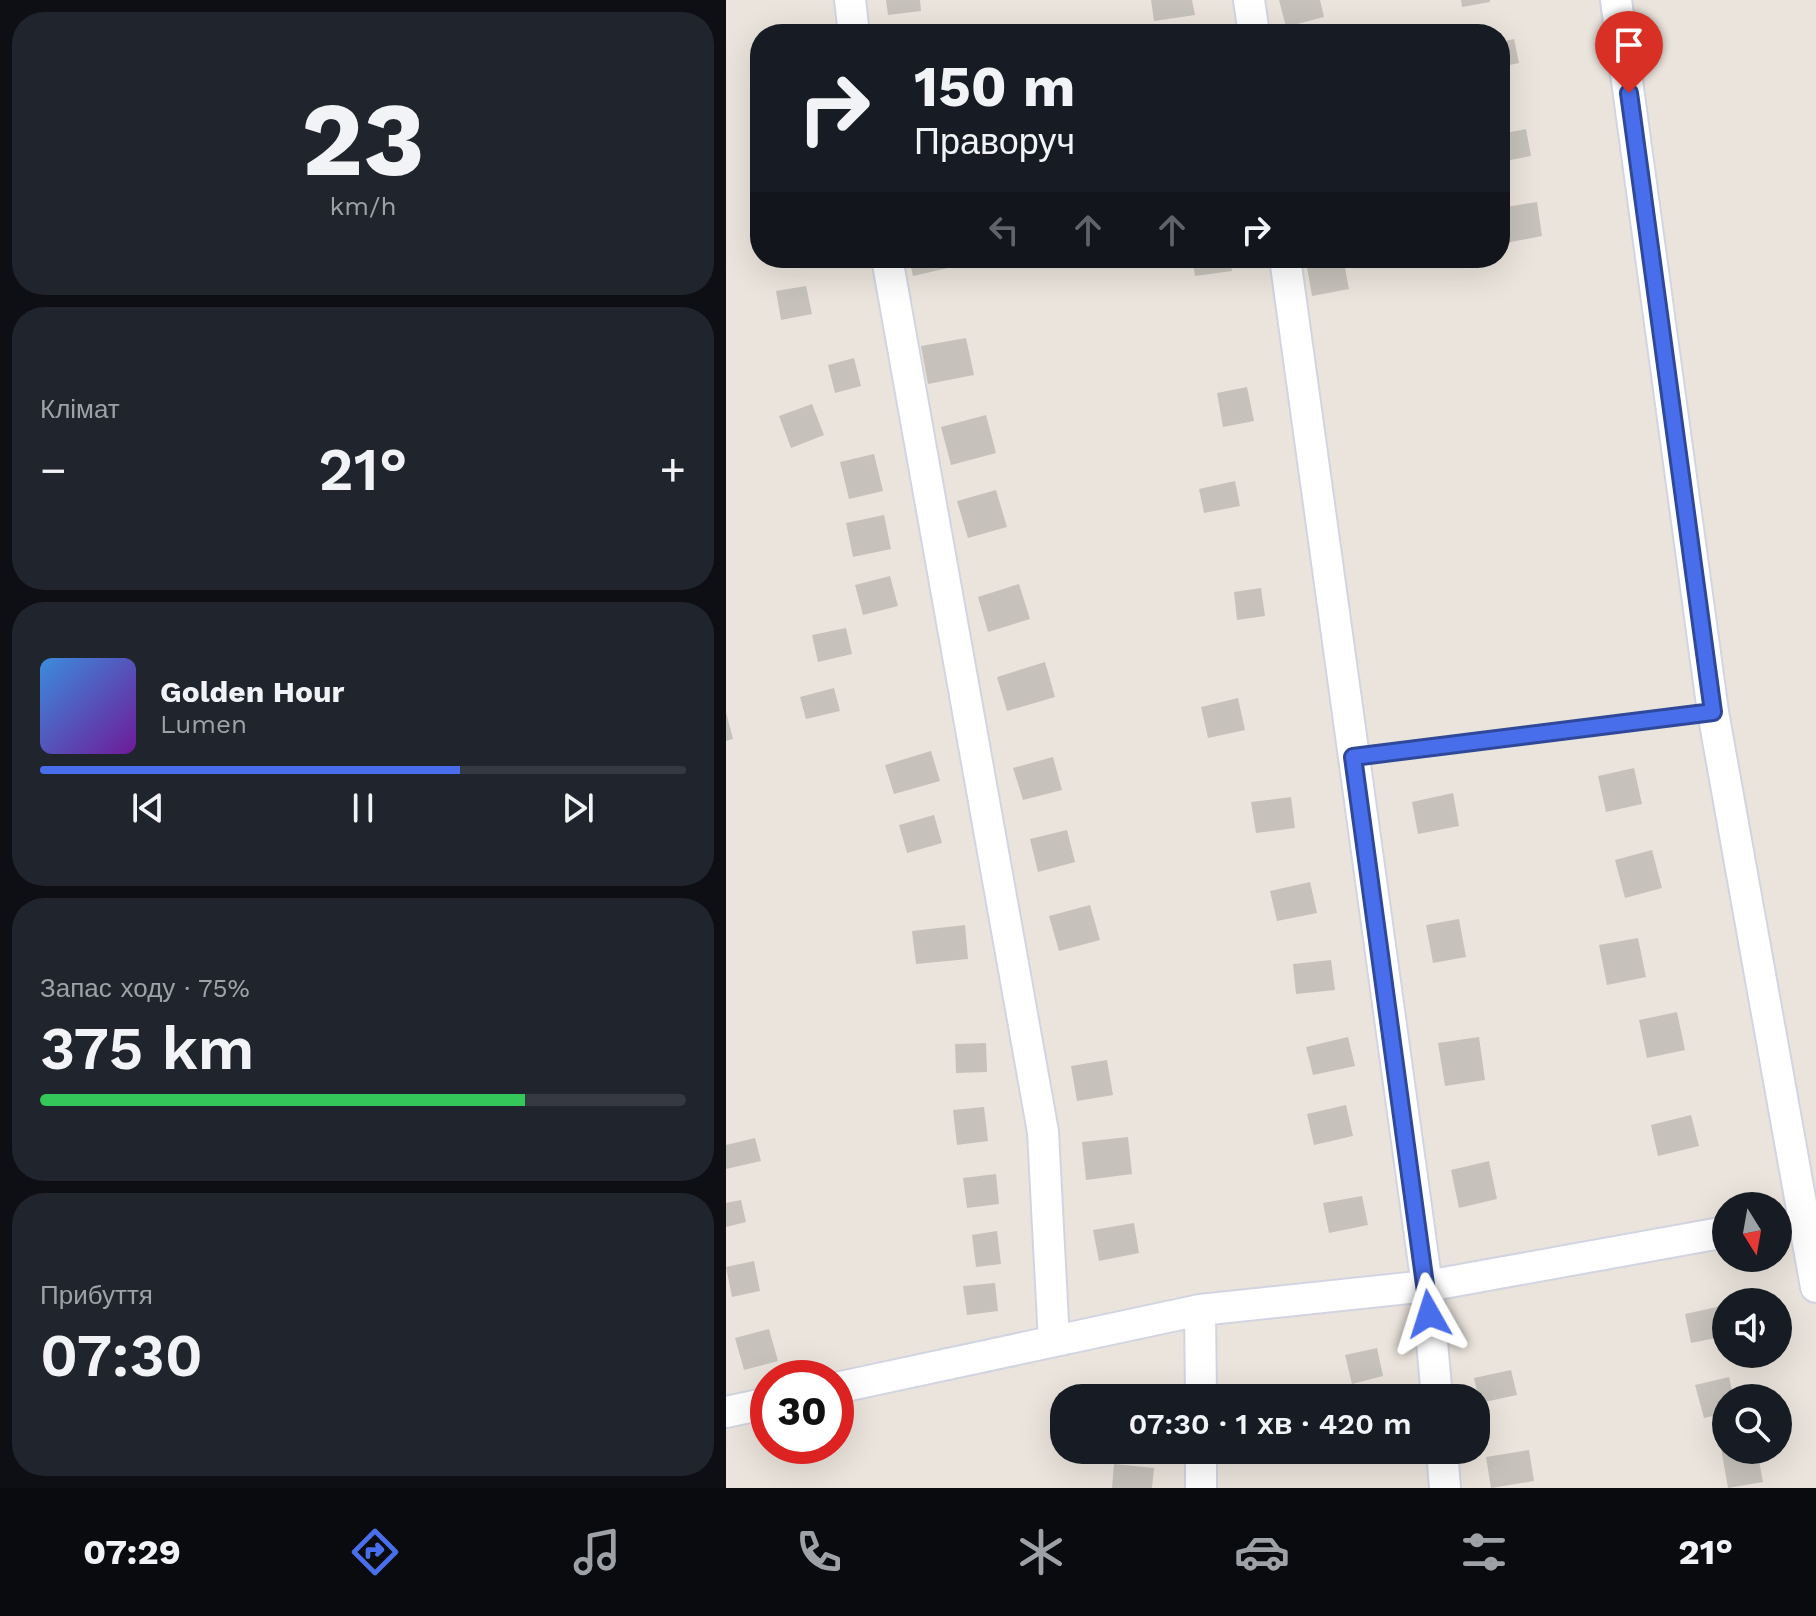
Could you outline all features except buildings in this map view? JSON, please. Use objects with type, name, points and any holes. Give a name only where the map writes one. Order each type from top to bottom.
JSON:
[{"type":"street","points":[[850,0],[853,24]]},
{"type":"street","points":[[1249,0],[1253,24]]},
{"type":"street","points":[[1616,0],[1713,712],[1786,1192]]},
{"type":"street","points":[[889,268],[1043,1132],[1054,1341]]},
{"type":"street","points":[[1286,268],[1427,1286],[1436,1384]]},
{"type":"street","points":[[1792,1226],[1816,1287]]},
{"type":"street","points":[[854,1384],[1200,1310],[1427,1286],[1712,1235]]},
{"type":"street","points":[[1200,1310],[1201,1384]]},
{"type":"street","points":[[726,1412],[750,1407]]},
{"type":"street","points":[[1201,1464],[1201,1488]]},
{"type":"street","points":[[1443,1464],[1445,1488]]},
{"type":"lane","points":[[1353,757],[1713,712]]},
{"type":"route","points":[[1429,1314],[1353,757],[1713,712],[1629,93]]}]
